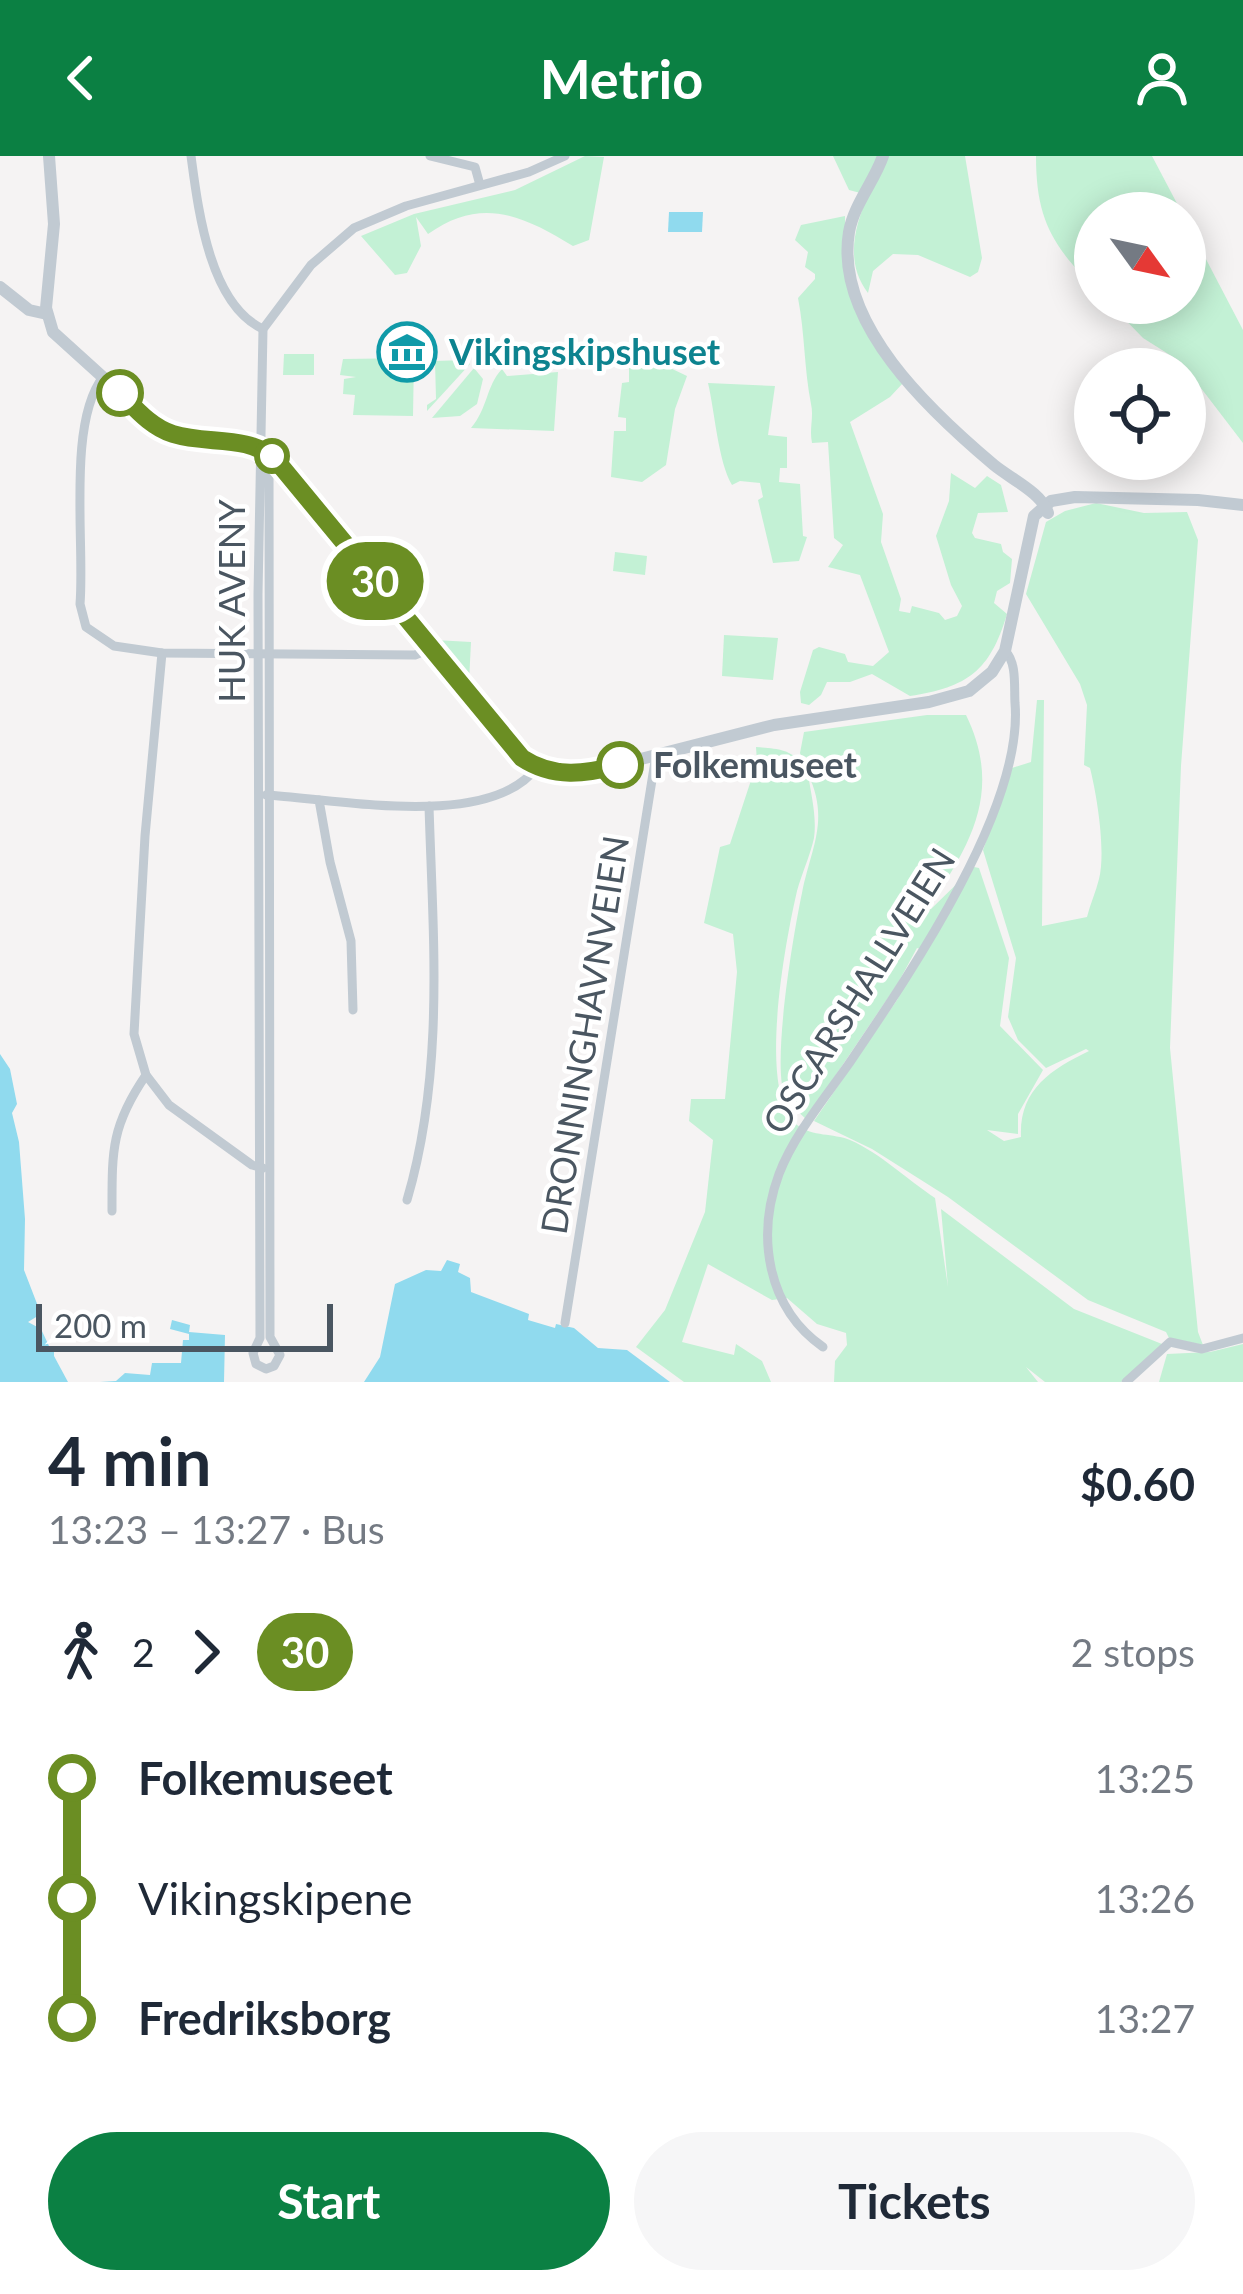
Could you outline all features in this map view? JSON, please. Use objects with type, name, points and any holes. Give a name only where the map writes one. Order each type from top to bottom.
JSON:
[{"type":"street","points":[[49,156],[54,224],[47,314],[53,332],[164,430],[265,451],[294,478],[508,746],[537,767],[580,773],[774,725],[958,696],[985,679],[1005,651],[1027,547],[1044,509]]},
{"type":"street","points":[[191,156],[211,259],[238,307],[263,329],[311,265],[354,228],[374,217],[529,172],[565,156]]},
{"type":"street","points":[[430,156],[475,167],[480,185]]},
{"type":"street","points":[[883,156],[848,237],[856,300],[870,331],[957,433],[1044,509]]},
{"type":"street","points":[[0,287],[29,310],[47,314]]},
{"type":"street","name":"HUK AVENY","points":[[263,329],[265,1246],[269,1337],[280,1355],[266,1369],[256,1364],[253,1353],[260,1338],[265,1246]]},
{"type":"street","points":[[103,377],[90,409],[80,473],[82,616],[90,630],[114,646],[162,653],[415,655],[430,649]]},
{"type":"street","points":[[1044,509],[1085,498],[1243,505]]},
{"type":"street","name":"OSCARSHALLVEIEN","points":[[823,1347],[790,1317],[770,1271],[768,1227],[779,1175],[812,1117],[909,974],[995,812],[1013,748],[1016,713],[1012,662],[1005,651]]},
{"type":"street","points":[[162,653],[134,1034],[146,1075],[170,1105],[265,1168]]},
{"type":"street","name":"DRONNINGHAVNVEIEN","points":[[565,1323],[656,755]]},
{"type":"street","points":[[264,795],[429,806],[503,795],[520,786],[537,767]]},
{"type":"street","points":[[319,800],[351,941],[353,1010]]},
{"type":"street","points":[[407,1199],[429,1085],[437,1002],[429,806]]},
{"type":"street","points":[[112,1210],[112,1145],[130,1098],[146,1075]]},
{"type":"street","points":[[1126,1382],[1170,1342],[1202,1349],[1243,1338]]},
{"type":"green space","points":[[585,156],[604,157],[589,240],[573,246],[501,214],[466,215],[428,234],[416,217],[421,246],[407,273],[395,275],[361,236],[414,214],[515,190]]},
{"type":"green space","points":[[833,156],[965,156],[982,258],[978,272],[970,277],[918,255],[893,254],[873,271],[868,293],[856,270],[854,245],[868,195],[849,190]]},
{"type":"green space","points":[[1036,156],[1152,156],[1171,192],[1074,192],[1074,266],[1049,230]]},
{"type":"green space","points":[[845,216],[846,283],[903,383],[850,422],[883,514],[881,542],[901,599],[899,611],[910,613],[912,606],[939,613],[945,620],[957,616],[962,606],[936,536],[949,501],[951,473],[975,488],[987,476],[1001,485],[1008,512],[978,513],[972,533],[975,538],[1001,544],[1012,559],[1010,583],[997,591],[994,603],[1007,614],[993,650],[974,673],[947,687],[910,696],[872,674],[850,682],[827,682],[809,705],[801,703],[800,692],[813,650],[819,647],[845,654],[848,662],[873,666],[889,652],[860,575],[828,567],[843,545],[834,538],[828,442],[812,443],[811,438],[812,409],[798,298],[815,274],[805,267],[808,252],[795,240],[801,225]]},
{"type":"green space","points":[[1206,259],[1243,330],[1243,443],[1206,395],[1206,348],[1159,348],[1129,324],[1206,324]]},
{"type":"green space","points":[[284,354],[314,354],[314,375],[283,375]]},
{"type":"green space","points":[[414,358],[413,416],[353,415],[355,395],[343,394],[344,379],[356,377],[340,375],[343,359]]},
{"type":"green space","points":[[435,361],[470,364],[427,411],[436,399]]},
{"type":"green space","points":[[629,365],[664,365],[687,376],[675,409],[666,465],[642,482],[611,477],[614,431],[626,431],[626,418],[618,417]]},
{"type":"green space","points":[[474,368],[483,379],[477,404],[460,416],[432,418]]},
{"type":"green space","points":[[502,369],[507,376],[558,372],[554,431],[471,428]]},
{"type":"green space","points":[[708,383],[775,386],[768,435],[787,437],[787,468],[780,468],[779,482],[800,484],[803,536],[807,537],[799,561],[773,563],[758,500],[763,497],[760,483],[732,485],[720,450]]},
{"type":"green space","points":[[1096,503],[1144,513],[1187,512],[1198,540],[1181,766],[1170,1048],[1203,1345],[1169,1338],[1166,1332],[1088,1300],[948,1197],[872,1149],[814,1121],[897,1000],[923,950],[917,948],[806,1119],[788,1102],[781,1060],[785,999],[818,820],[808,774],[814,838],[792,914],[778,1014],[778,1082],[785,1108],[803,1129],[861,1145],[935,1198],[948,1287],[941,1209],[1074,1309],[1162,1344],[1121,1382],[1045,1382],[1026,1367],[1038,1382],[834,1382],[835,1361],[847,1345],[846,1333],[817,1324],[787,1298],[772,1300],[708,1264],[682,1342],[734,1355],[736,1344],[762,1361],[771,1382],[684,1382],[636,1347],[665,1310],[705,1212],[713,1140],[689,1121],[691,1099],[725,1099],[737,972],[733,934],[704,923],[720,847],[730,844],[757,762],[756,747],[789,753],[805,768],[800,753],[804,732],[927,715],[966,715],[982,768],[977,816],[957,862],[928,908],[920,912],[931,909],[974,867],[979,868],[1009,958],[1000,1026],[1043,1070],[1018,1114],[1018,1134],[987,1130],[1004,1141],[1021,1137],[1031,1094],[1050,1074],[1089,1051],[1046,1068],[1018,1040],[1008,1017],[1016,958],[983,850],[1012,768],[1031,762],[1037,700],[1044,700],[1042,926],[1087,917],[1102,854],[1093,780],[1090,768],[1084,765],[1087,705],[1080,684],[1026,594],[1046,522]]},
{"type":"green space","points":[[615,552],[647,556],[645,575],[613,571]]},
{"type":"green space","points":[[724,635],[778,638],[773,680],[722,676]]},
{"type":"green space","points":[[435,640],[471,642],[469,682]]},
{"type":"green space","points":[[1243,1344],[1243,1382],[1159,1382],[1167,1354],[1210,1352]]},
{"type":"water","points":[[669,212],[703,212],[702,232],[668,232]]},
{"type":"water","points":[[0,1054],[10,1069],[17,1104],[12,1113],[25,1219],[24,1270],[41,1314],[28,1322],[41,1329],[49,1346],[54,1346],[54,1356],[68,1382],[0,1382]]},
{"type":"water","points":[[447,1260],[460,1264],[458,1272],[470,1278],[471,1292],[529,1314],[528,1320],[574,1328],[598,1348],[627,1350],[670,1382],[364,1382],[380,1357],[395,1284],[426,1270],[441,1271]]},
{"type":"water","points":[[172,1320],[190,1325],[189,1332],[225,1335],[224,1382],[100,1382],[116,1381],[125,1373],[150,1375],[152,1363],[181,1363],[183,1340],[189,1340],[189,1334],[170,1329]]},
{"type":"bus line","name":"30","points":[[120,393],[164,430],[195,439],[250,444],[275,459],[522,758],[548,771],[568,774],[620,765]]},
{"type":"place","name":"Vikingskipshuset","points":[[407,352]]},
{"type":"place","name":"Folkemuseet","points":[[620,765]]}]
